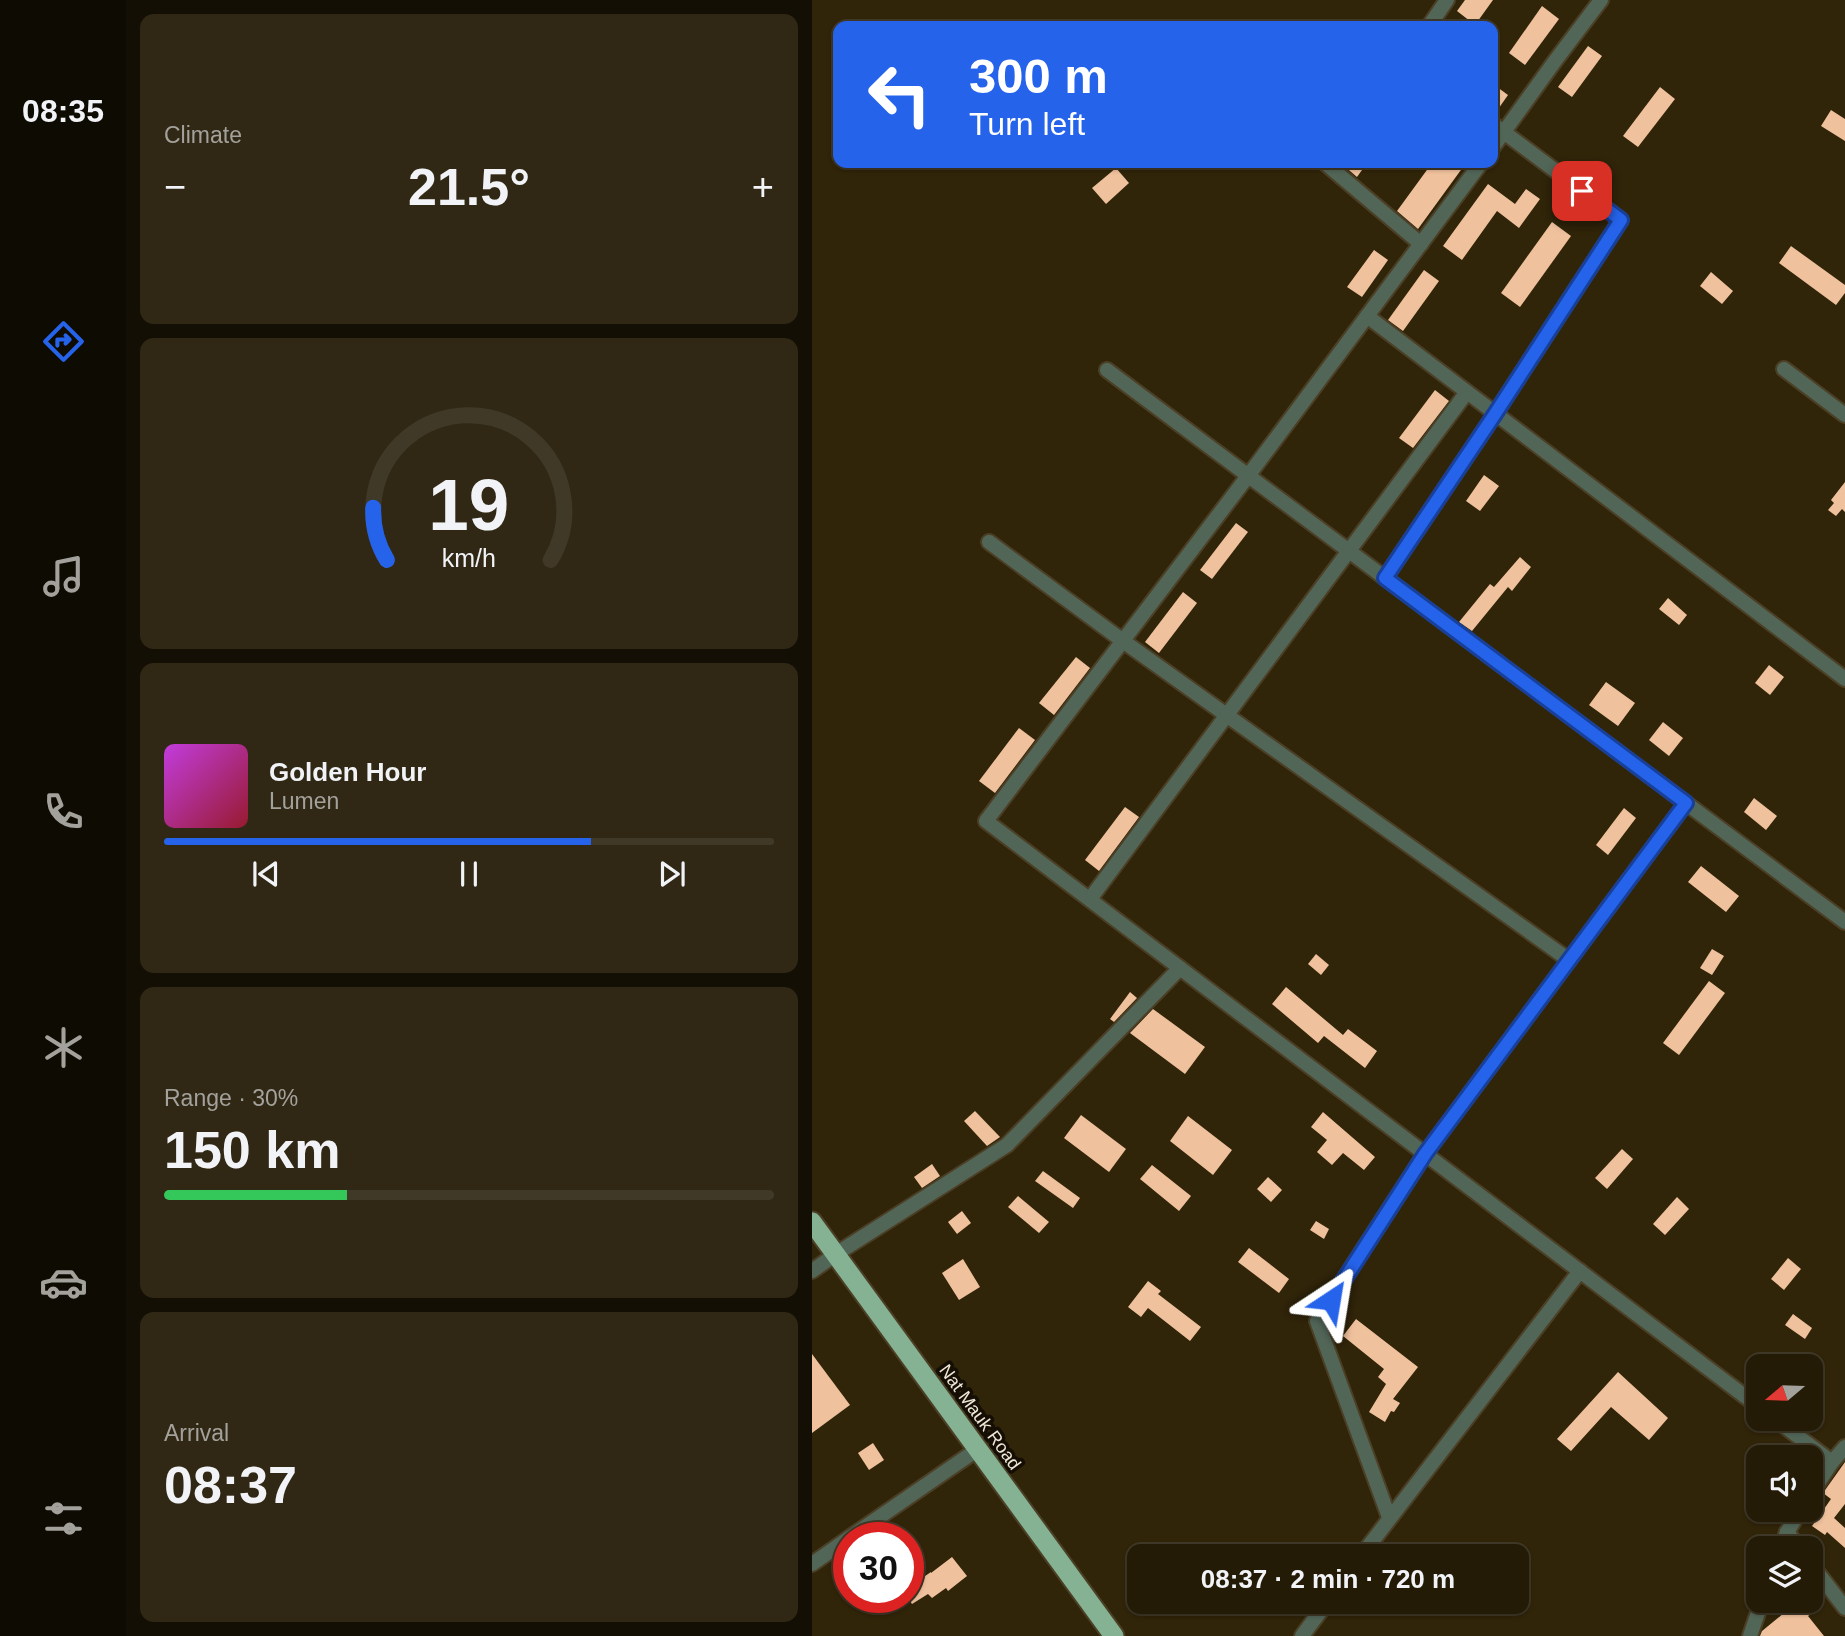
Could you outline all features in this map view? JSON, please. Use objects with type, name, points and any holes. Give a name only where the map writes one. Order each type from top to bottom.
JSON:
[{"type":"highway","name":"Nat Mauk Road","points":[[812,1222],[1114,1636]]},
{"type":"street","points":[[1432,21],[1447,0]]},
{"type":"street","points":[[1385,578],[1621,220],[1498,128],[1555,61],[1601,0]]},
{"type":"street","points":[[1331,168],[1421,244]]},
{"type":"street","points":[[1477,168],[986,821],[1746,1397]]},
{"type":"street","points":[[1367,316],[1845,679]]},
{"type":"street","points":[[1784,369],[1845,415]]},
{"type":"street","points":[[1107,370],[1845,922]]},
{"type":"street","points":[[1090,900],[1467,392]]},
{"type":"street","points":[[989,542],[1569,960]]},
{"type":"street","points":[[1389,1517],[1317,1321],[1425,1154],[1686,803]]},
{"type":"street","points":[[812,1271],[1007,1146],[1180,968]]},
{"type":"street","points":[[1370,1544],[1580,1271]]},
{"type":"street","points":[[1792,1432],[1832,1462]]},
{"type":"street","points":[[1823,1476],[1845,1447]]},
{"type":"street","points":[[872,1522],[978,1449]]},
{"type":"street","points":[[1786,1536],[1793,1522]]},
{"type":"street","points":[[1787,1532],[1790,1536]]},
{"type":"street","points":[[812,1564],[833,1549]]},
{"type":"street","points":[[1823,1580],[1845,1608]]},
{"type":"street","points":[[1750,1636],[1758,1613]]},
{"type":"street","points":[[1302,1636],[1318,1614]]},
{"type":"building","points":[[1465,0],[1493,0],[1478,21],[1470,21],[1457,11]]},
{"type":"building","points":[[1542,6],[1559,19],[1525,65],[1509,53]]},
{"type":"building","points":[[1588,46],[1602,56],[1572,97],[1558,87]]},
{"type":"building","points":[[1660,87],[1675,99],[1638,147],[1623,136]]},
{"type":"building","points":[[1498,88],[1508,95],[1498,109]]},
{"type":"building","points":[[1831,110],[1845,119],[1845,141],[1821,126]]},
{"type":"building","points":[[1116,168],[1129,183],[1106,204],[1092,188]]},
{"type":"building","points":[[1346,168],[1363,168],[1357,177]]},
{"type":"building","points":[[1428,168],[1462,168],[1418,229],[1397,211]]},
{"type":"building","points":[[1488,184],[1515,204],[1526,189],[1540,199],[1519,228],[1497,211],[1462,260],[1443,246]]},
{"type":"building","points":[[1552,222],[1571,236],[1520,307],[1501,293]]},
{"type":"building","points":[[1791,246],[1845,285],[1845,293],[1836,305],[1779,263]]},
{"type":"building","points":[[1374,250],[1388,260],[1362,297],[1347,287]]},
{"type":"building","points":[[1424,270],[1439,281],[1403,331],[1388,320]]},
{"type":"building","points":[[1711,272],[1733,291],[1722,304],[1700,286]]},
{"type":"building","points":[[1435,390],[1449,401],[1413,448],[1399,438]]},
{"type":"building","points":[[1484,475],[1499,486],[1480,511],[1466,501]]},
{"type":"building","points":[[1845,482],[1845,512],[1842,509],[1836,516],[1828,510],[1834,503],[1831,500]]},
{"type":"building","points":[[1236,523],[1248,532],[1212,579],[1200,570]]},
{"type":"building","points":[[1520,557],[1531,567],[1512,591],[1508,587],[1472,631],[1459,622],[1490,584],[1494,587]]},
{"type":"building","points":[[1183,592],[1197,603],[1159,653],[1145,642]]},
{"type":"building","points":[[1668,598],[1687,615],[1679,625],[1659,609]]},
{"type":"building","points":[[1076,657],[1090,668],[1054,715],[1039,703]]},
{"type":"building","points":[[1769,665],[1784,677],[1770,695],[1755,683]]},
{"type":"building","points":[[1606,682],[1635,703],[1618,726],[1589,705]]},
{"type":"building","points":[[1663,722],[1683,738],[1669,756],[1649,740]]},
{"type":"building","points":[[1019,728],[1035,740],[995,793],[979,781]]},
{"type":"building","points":[[1754,798],[1777,816],[1766,830],[1744,812]]},
{"type":"building","points":[[1125,807],[1139,817],[1099,871],[1085,860]]},
{"type":"building","points":[[1624,808],[1636,818],[1608,855],[1596,845]]},
{"type":"building","points":[[1701,866],[1739,896],[1726,912],[1688,882]]},
{"type":"building","points":[[1712,949],[1724,956],[1712,975],[1700,968]]},
{"type":"building","points":[[1316,954],[1329,965],[1321,975],[1308,964]]},
{"type":"building","points":[[1709,981],[1725,993],[1679,1055],[1663,1043]]},
{"type":"building","points":[[1286,987],[1343,1035],[1348,1029],[1377,1051],[1365,1068],[1324,1036],[1318,1043],[1272,1004]]},
{"type":"building","points":[[1130,992],[1137,998],[1114,1022],[1110,1019]]},
{"type":"building","points":[[1153,1009],[1205,1047],[1185,1074],[1130,1033]]},
{"type":"building","points":[[975,1111],[1000,1137],[987,1146],[964,1121]]},
{"type":"building","points":[[1323,1112],[1375,1157],[1364,1170],[1343,1153],[1332,1165],[1317,1152],[1327,1140],[1311,1127]]},
{"type":"building","points":[[1081,1115],[1126,1149],[1109,1172],[1064,1138]]},
{"type":"building","points":[[1188,1116],[1232,1150],[1213,1175],[1170,1141]]},
{"type":"building","points":[[1622,1149],[1633,1159],[1607,1189],[1595,1178]]},
{"type":"building","points":[[932,1164],[940,1176],[922,1188],[914,1177]]},
{"type":"building","points":[[1152,1165],[1191,1196],[1179,1211],[1140,1179]]},
{"type":"building","points":[[1043,1171],[1080,1198],[1073,1208],[1035,1181]]},
{"type":"building","points":[[1268,1177],[1282,1190],[1271,1202],[1257,1189]]},
{"type":"building","points":[[1018,1196],[1049,1222],[1039,1233],[1008,1207]]},
{"type":"building","points":[[1677,1197],[1689,1209],[1665,1235],[1653,1224]]},
{"type":"building","points":[[962,1211],[971,1223],[957,1234],[948,1222]]},
{"type":"building","points":[[1316,1221],[1329,1229],[1324,1239],[1310,1230]]},
{"type":"building","points":[[1249,1248],[1289,1279],[1279,1293],[1238,1262]]},
{"type":"building","points":[[1788,1258],[1801,1269],[1784,1290],[1771,1279]]},
{"type":"building","points":[[963,1259],[980,1287],[959,1300],[942,1273]]},
{"type":"building","points":[[1148,1281],[1161,1291],[1158,1294],[1201,1327],[1190,1341],[1148,1308],[1141,1317],[1128,1307]]},
{"type":"building","points":[[1793,1314],[1812,1328],[1805,1339],[1785,1325]]},
{"type":"building","points":[[1356,1319],[1418,1367],[1393,1399],[1400,1403],[1394,1412],[1391,1411],[1385,1422],[1369,1412],[1386,1384],[1378,1377],[1384,1369],[1343,1336]]},
{"type":"building","points":[[812,1354],[850,1405],[812,1433]]},
{"type":"building","points":[[1618,1372],[1668,1418],[1649,1440],[1611,1407],[1571,1451],[1557,1439]]},
{"type":"building","points":[[873,1443],[884,1460],[869,1470],[858,1453]]},
{"type":"building","points":[[1845,1462],[1845,1504],[1834,1518],[1845,1528],[1845,1548],[1827,1532],[1825,1535],[1812,1526],[1815,1522],[1823,1522],[1823,1510],[1831,1499],[1823,1493]]},
{"type":"building","points":[[952,1557],[967,1576],[948,1591],[946,1588],[932,1598],[928,1594],[924,1596],[924,1577]]},
{"type":"building","points":[[1784,1613],[1812,1613],[1808,1616],[1824,1636],[1760,1636],[1762,1631]]},
{"type":"route","points":[[1331,1300],[1425,1154],[1686,803],[1385,578],[1621,220],[1582,191]]}]
